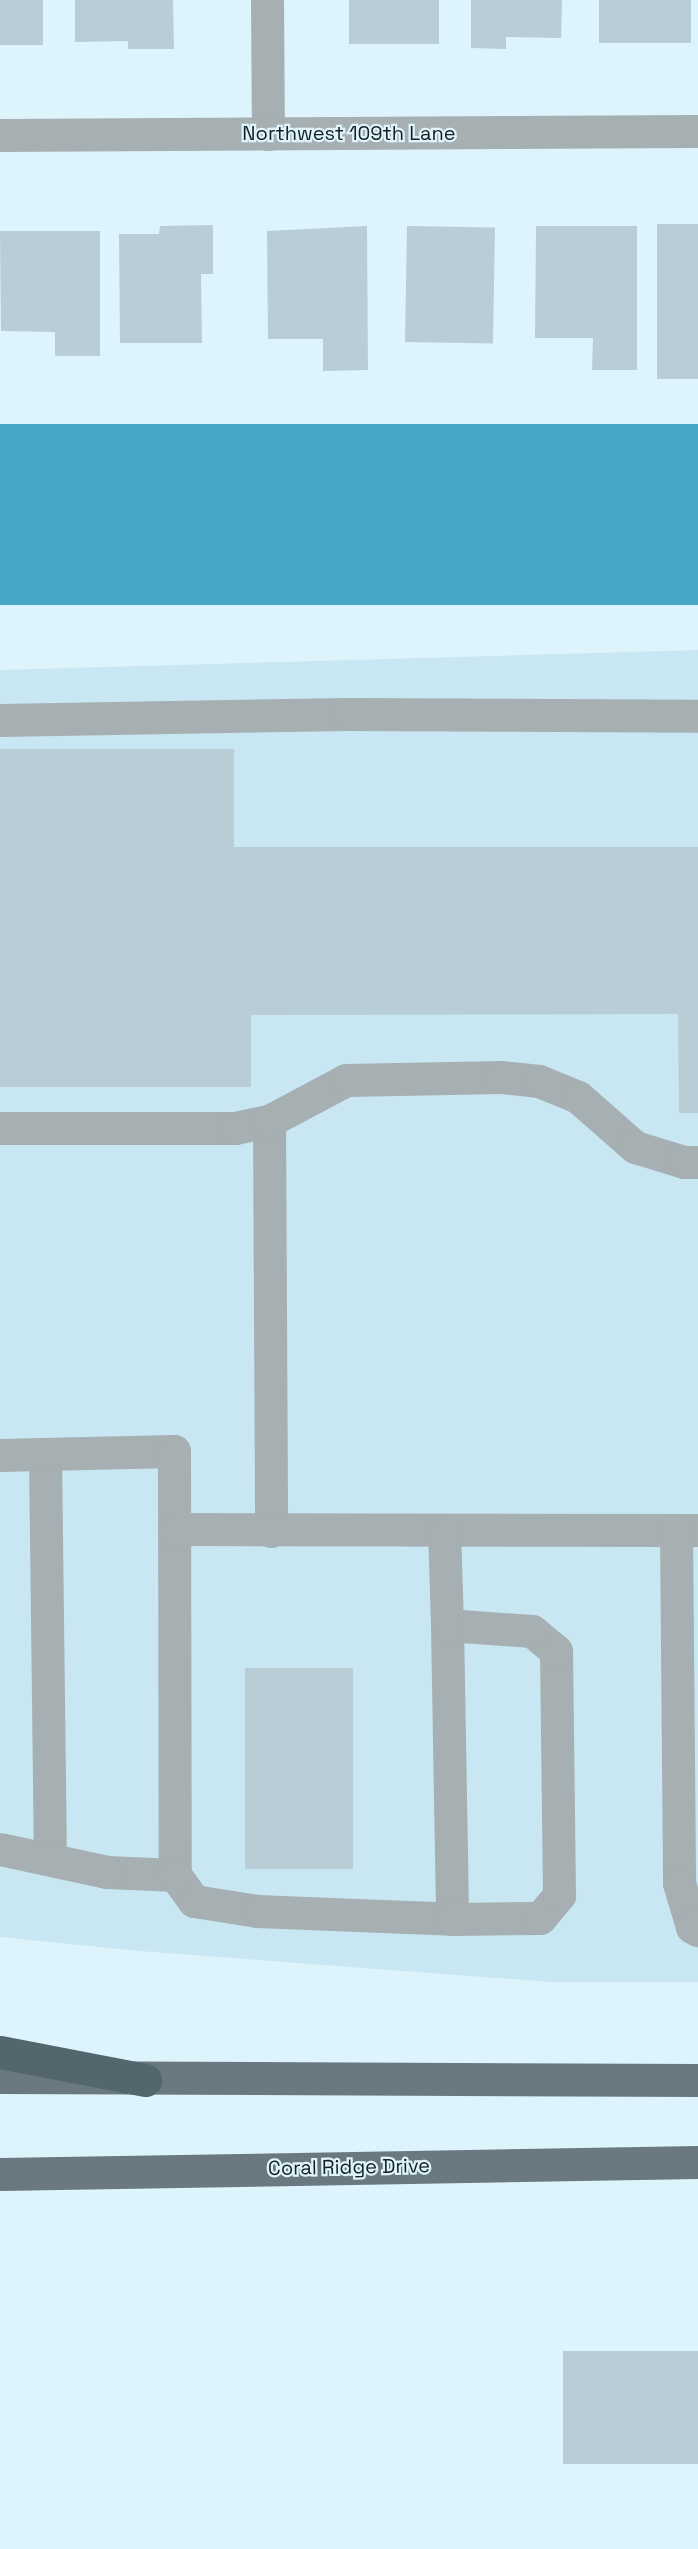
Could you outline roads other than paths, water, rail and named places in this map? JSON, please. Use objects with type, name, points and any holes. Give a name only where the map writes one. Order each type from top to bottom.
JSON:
[{"type":"highway","points":[[0,2052],[145,2080]]},
{"type":"main road","points":[[0,2077],[145,2080],[698,2080]]},
{"type":"main road","name":"Coral Ridge Drive","points":[[0,2175],[698,2162]]},
{"type":"street","points":[[267,0],[268,134]]},
{"type":"street","name":"Northwest 109th Lane","points":[[0,135],[698,130]]},
{"type":"street","points":[[0,720],[347,714],[698,716]]},
{"type":"street","points":[[0,1128],[235,1128],[269,1121],[346,1080],[501,1077],[539,1081],[578,1097],[635,1147],[684,1162],[698,1162]]},
{"type":"street","points":[[269,1121],[271,1531]]},
{"type":"street","points":[[0,1455],[174,1451],[175,1875],[195,1901],[257,1911],[452,1919],[540,1918],[559,1895],[556,1651],[532,1631],[447,1626]]},
{"type":"street","points":[[45,1454],[50,1859]]},
{"type":"street","points":[[174,1529],[271,1531],[687,1530],[687,1613],[679,1883],[692,1927],[698,1930]]},
{"type":"street","points":[[444,1531],[452,1919]]},
{"type":"street","points":[[0,1849],[107,1872],[175,1875]]},
{"type":"water","points":[[0,424],[698,424],[698,605],[0,605]]}]
